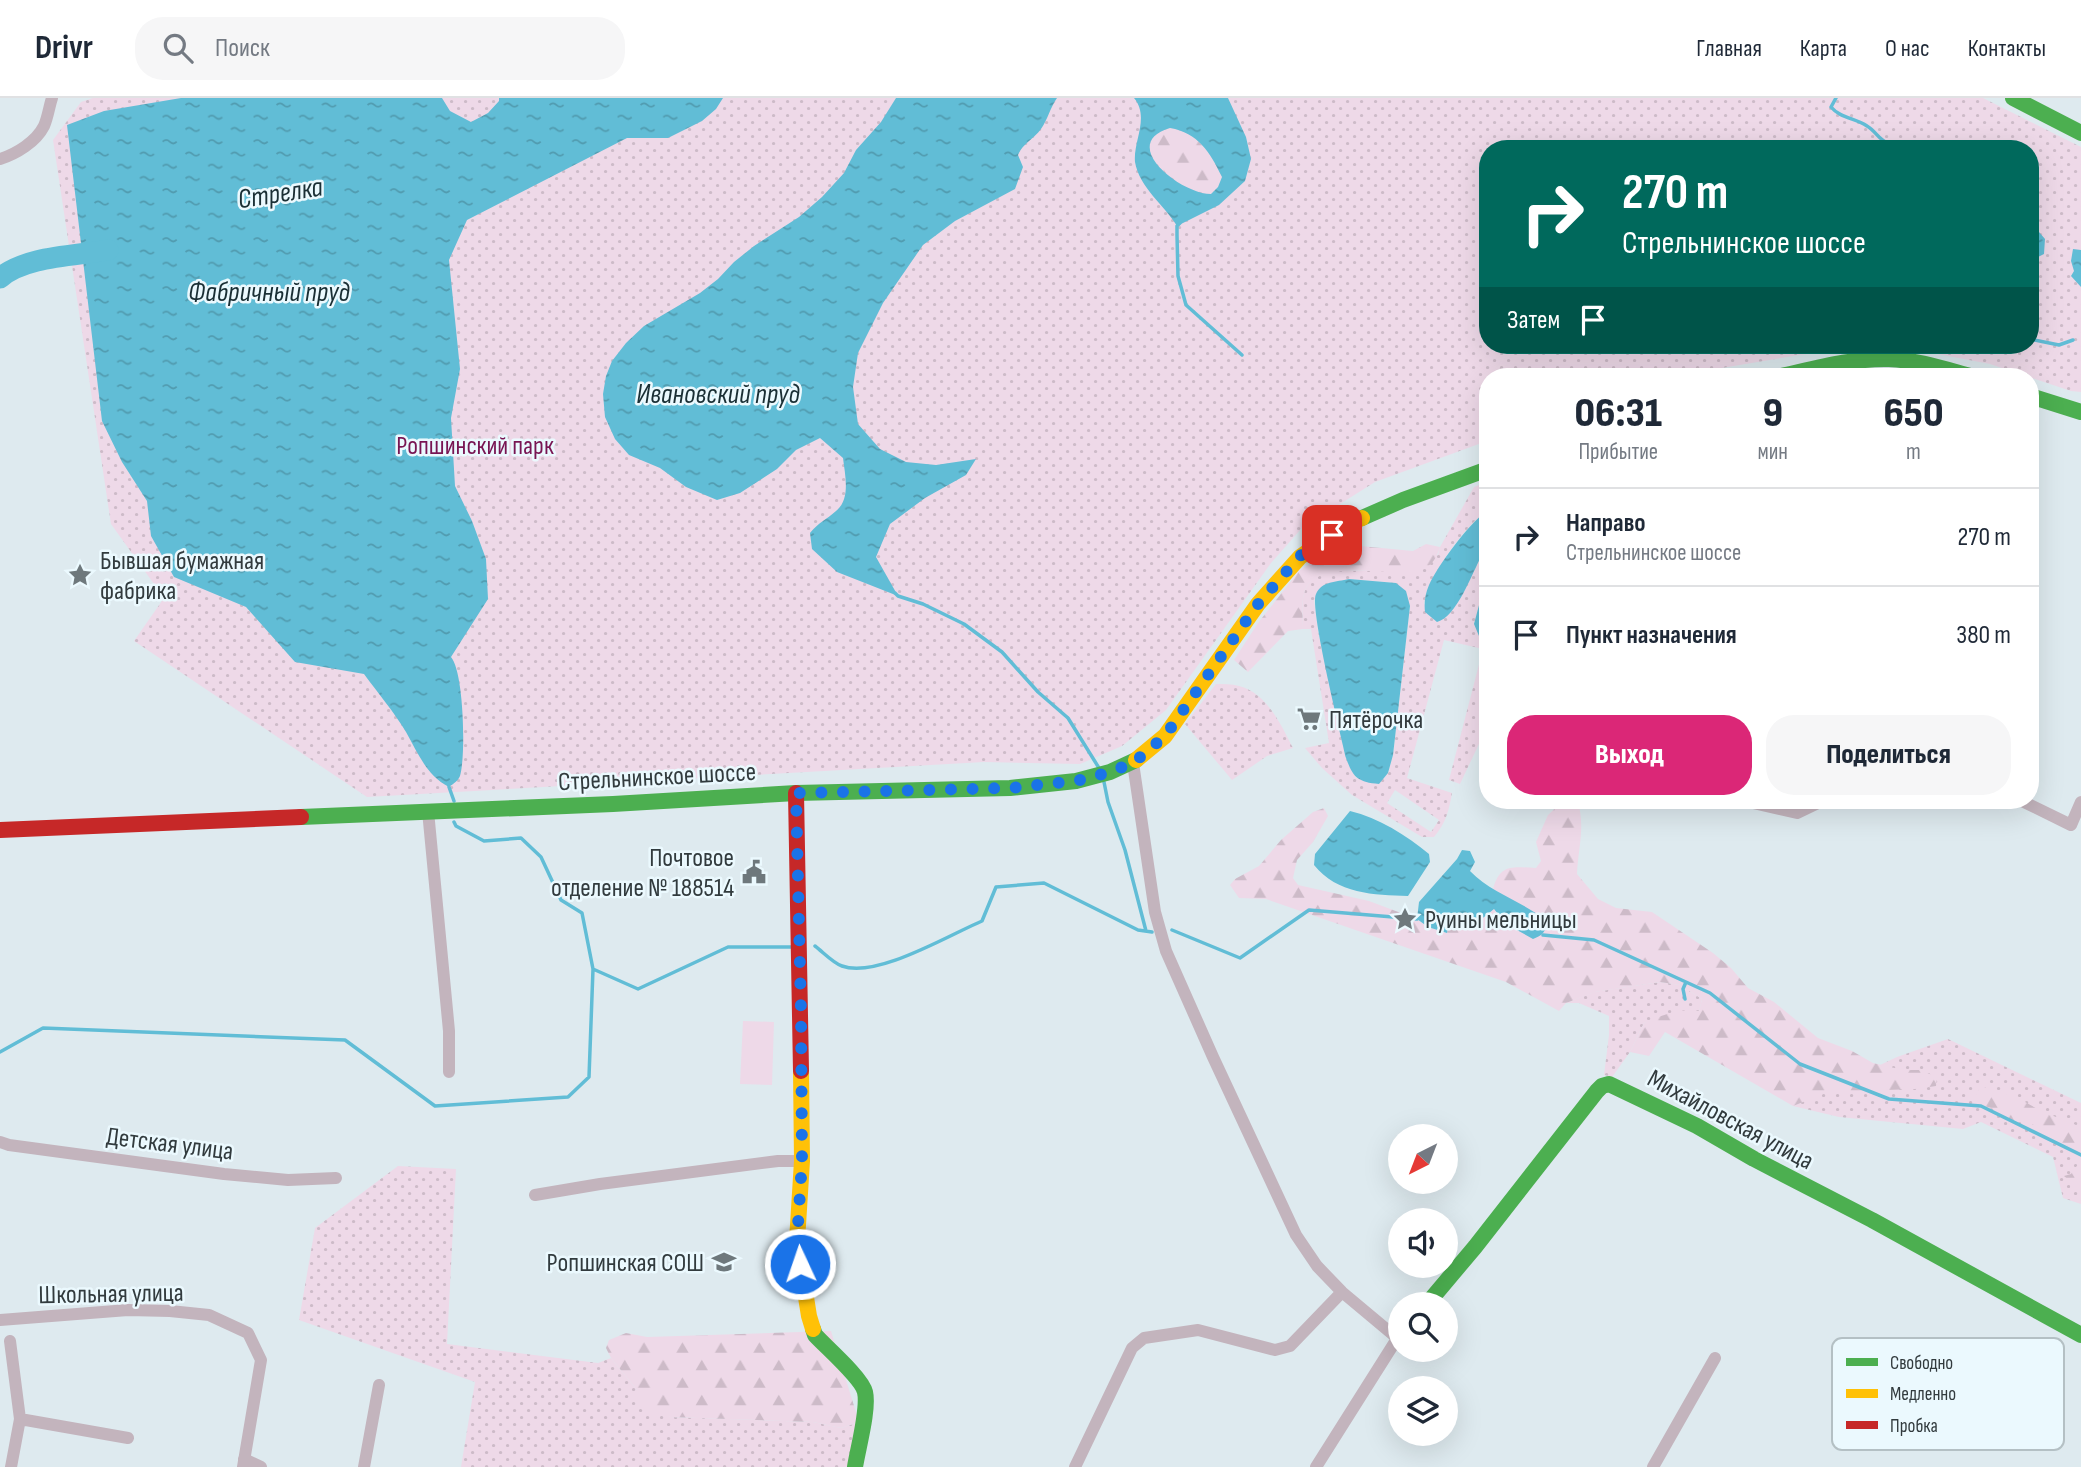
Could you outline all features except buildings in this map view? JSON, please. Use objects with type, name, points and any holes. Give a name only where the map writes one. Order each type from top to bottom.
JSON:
[{"type":"main road","points":[[2013,98],[2081,133]]},
{"type":"main road","points":[[1826,368],[1859,360],[1890,359],[1943,368]]},
{"type":"main road","points":[[2039,399],[2081,412]]},
{"type":"main road","name":"Стрельнинское шоссе","points":[[0,830],[613,804],[796,793],[1010,788],[1076,781],[1133,763],[1165,736],[1258,604],[1300,556],[1348,524],[1403,500],[1479,472]]},
{"type":"main road","points":[[796,793],[802,1161],[797,1241],[809,1316],[816,1335],[860,1381],[865,1391],[855,1467]]},
{"type":"main road","name":"Михайловская улица","points":[[1437,1292],[1597,1091],[1609,1084],[1697,1126],[1766,1166],[1872,1220],[2081,1335]]},
{"type":"street","points":[[0,159],[13,155],[30,143],[44,127],[52,98]]},
{"type":"street","points":[[1133,763],[1155,912],[1166,951],[1296,1235],[1317,1266],[1342,1292],[1388,1328]]},
{"type":"street","points":[[2039,809],[2076,827],[2081,802]]},
{"type":"street","points":[[1779,809],[1797,813],[1805,809]]},
{"type":"street","points":[[428,811],[449,1031],[449,1072]]},
{"type":"street","name":"Детская улица","points":[[0,1142],[225,1174],[288,1180],[336,1178]]},
{"type":"street","points":[[535,1195],[737,1166],[802,1161]]},
{"type":"street","points":[[1075,1467],[1132,1348],[1144,1338],[1198,1330],[1275,1350],[1290,1346],[1342,1292]]},
{"type":"street","name":"Школьная улица","points":[[0,1320],[128,1310],[170,1311],[209,1315],[248,1333],[261,1360],[243,1463]]},
{"type":"street","points":[[10,1341],[20,1419],[11,1467]]},
{"type":"street","points":[[1317,1467],[1388,1352]]},
{"type":"street","points":[[1653,1467],[1715,1358]]},
{"type":"street","points":[[364,1467],[379,1385]]},
{"type":"street","points":[[20,1419],[128,1438]]},
{"type":"street","points":[[243,1463],[261,1467]]},
{"type":"green space","name":"Ропшинский парк","points":[[93,98],[1983,98],[2081,147],[2081,392],[2039,380],[2039,368],[2002,368],[1937,354],[2039,354],[2039,140],[1479,140],[1479,354],[1808,354],[1722,368],[1479,368],[1479,444],[1375,482],[1302,528],[1271,563],[1166,710],[1122,746],[1080,764],[984,762],[367,797],[134,641],[164,598],[111,524],[53,140],[81,102]]},
{"type":"green space","points":[[1170,128],[1196,139],[1213,159],[1222,177],[1211,194],[1184,186],[1159,167],[1152,156],[1150,145],[1155,135]]},
{"type":"green space","points":[[1479,485],[1479,517],[1458,539],[1440,566],[1424,604],[1458,602],[1479,561],[1479,605],[1474,624],[1479,635],[1479,648],[1444,640],[1407,778],[1452,793],[1450,805],[1438,832],[1434,837],[1422,837],[1352,795],[1322,768],[1305,748],[1329,743],[1311,629],[1303,629],[1302,607],[1307,586],[1320,575],[1338,571],[1374,570],[1438,555],[1474,487]],"holes":[[[1349,579],[1396,583],[1410,606],[1393,755],[1388,773],[1356,778],[1346,758],[1318,631],[1314,600]],[[1395,790],[1439,820],[1431,832],[1387,803]]]},
{"type":"green space","points":[[1426,544],[1440,547],[1436,558],[1422,570],[1403,573],[1346,571],[1329,573],[1314,579],[1303,596],[1303,629],[1288,631],[1248,672],[1234,660],[1258,623],[1299,571],[1320,557],[1341,546],[1413,551]]},
{"type":"green space","points":[[1479,664],[1479,744],[1460,784],[1449,780]]},
{"type":"green space","points":[[1216,684],[1239,686],[1258,695],[1272,711],[1293,748],[1267,756],[1232,780],[1185,724]]},
{"type":"green space","points":[[1324,808],[1328,816],[1313,842],[1297,860],[1293,878],[1298,885],[1369,901],[1447,933],[1448,928],[1454,924],[1474,925],[1494,909],[1506,924],[1522,931],[1503,895],[1493,889],[1499,875],[1508,868],[1536,868],[1541,861],[1536,842],[1548,815],[1554,809],[1580,809],[1577,874],[1598,899],[1616,908],[1652,912],[1713,953],[1731,968],[1748,988],[1774,1002],[1818,1038],[1852,1051],[1873,1063],[1903,1070],[1920,1070],[1937,1077],[1936,1086],[1828,1092],[1793,1106],[1665,1032],[1649,1056],[1630,1052],[1644,1023],[1678,1011],[1699,1011],[1702,999],[1680,985],[1660,982],[1595,992],[1566,1003],[1559,1011],[1506,982],[1266,899],[1239,898],[1230,885],[1235,879],[1259,866],[1281,840],[1313,812]]},
{"type":"green space","points":[[1660,982],[1680,985],[1702,999],[1699,1012],[1644,1023],[1630,1052],[1612,1077],[1604,1075],[1609,1016],[1579,1003],[1566,1003],[1594,992]]},
{"type":"green space","points":[[743,1021],[774,1022],[772,1085],[740,1084]]},
{"type":"green space","points":[[1948,1039],[2081,1103],[2081,1204],[2063,1198],[2053,1157],[1981,1122],[1963,1129],[1839,1117],[1793,1106],[1897,1057]]},
{"type":"green space","points":[[1981,1086],[2016,1097],[2041,1111],[2081,1127],[2081,1188],[2069,1194],[2071,1182],[2064,1176],[2071,1174],[2079,1163],[2074,1149],[2053,1139],[2038,1136],[2034,1125],[2018,1120],[2003,1120],[2000,1111],[1979,1104],[1974,1098]]},
{"type":"green space","points":[[398,1166],[456,1169],[447,1344],[598,1363],[611,1358],[637,1390],[670,1417],[813,1422],[841,1428],[859,1422],[854,1467],[461,1467],[475,1382],[299,1320],[315,1228]]},
{"type":"green space","points":[[831,1331],[859,1422],[841,1428],[813,1422],[670,1417],[641,1409],[637,1390],[606,1348],[609,1340],[626,1333],[647,1337]]},
{"type":"water","name":"Фабричный пруд","points":[[181,98],[442,98],[450,111],[471,122],[488,113],[499,98],[723,98],[716,109],[702,121],[668,138],[627,138],[467,220],[449,260],[460,369],[451,418],[455,486],[486,559],[488,599],[451,657],[459,679],[463,751],[460,776],[449,787],[428,770],[401,725],[364,674],[295,662],[246,607],[174,577],[151,536],[147,501],[122,462],[102,421],[67,125],[104,111]]},
{"type":"water","name":"Ивановский пруд","points":[[896,98],[1057,98],[1041,129],[1018,155],[1023,167],[1015,189],[955,221],[923,245],[883,303],[858,353],[853,387],[858,424],[880,449],[906,462],[936,465],[976,459],[966,475],[925,498],[890,524],[876,557],[898,596],[837,572],[812,549],[810,533],[841,506],[846,486],[843,458],[820,438],[796,450],[777,469],[740,493],[717,500],[686,487],[660,468],[629,455],[615,439],[605,417],[603,394],[612,361],[626,343],[644,326],[700,293],[754,246],[799,217],[822,197],[844,173],[856,150],[881,122]]},
{"type":"water","points":[[1134,98],[1228,98],[1246,137],[1251,159],[1245,181],[1219,205],[1177,226],[1137,171],[1135,154],[1141,121],[1139,105]],"holes":[[[1170,128],[1202,145],[1222,177],[1211,194],[1184,186],[1159,167],[1152,156],[1150,145],[1155,135]]]},
{"type":"water","points":[[2039,232],[2045,239],[2044,254],[2039,256]]},
{"type":"water","points":[[2073,249],[2081,250],[2081,287],[2071,276],[2074,271],[2071,261]]},
{"type":"water","points":[[1479,518],[1479,561],[1451,612],[1437,622],[1425,612],[1429,585],[1439,567]]},
{"type":"water","points":[[1349,579],[1396,583],[1406,591],[1410,606],[1393,755],[1388,773],[1379,784],[1357,777],[1346,758],[1317,622],[1316,594],[1330,583]]},
{"type":"water","points":[[1479,605],[1479,636],[1474,624]]},
{"type":"water","points":[[1350,811],[1392,828],[1429,854],[1430,862],[1408,896],[1357,891],[1334,882],[1314,865],[1315,854]]},
{"type":"water","points":[[1462,850],[1470,851],[1475,862],[1470,871],[1478,879],[1545,920],[1542,934],[1533,939],[1506,924],[1494,909],[1474,925],[1454,924],[1448,928],[1447,933],[1428,927],[1417,919],[1419,902]]},
{"type":"waterway","points":[[1836,98],[1831,107],[1835,111],[1867,126],[1882,140]]},
{"type":"waterway","points":[[1180,223],[1177,226],[1178,276],[1186,305],[1242,355]]},
{"type":"waterway","name":"Стрелка","points":[[0,278],[23,265],[37,261],[108,250]]},
{"type":"waterway","points":[[2039,341],[2059,345],[2073,340]]},
{"type":"waterway","points":[[895,593],[964,624],[1002,652],[1038,692],[1068,718],[1099,768]]},
{"type":"waterway","points":[[1104,782],[1146,931]]},
{"type":"waterway","points":[[449,787],[454,801]]},
{"type":"waterway","points":[[454,822],[456,826],[484,841],[521,838],[541,857],[561,900],[582,913],[593,969]]},
{"type":"waterway","points":[[815,946],[842,966],[856,968],[893,961],[982,921],[996,887],[1044,883],[1138,930],[1152,932]]},
{"type":"waterway","points":[[1172,930],[1240,958],[1309,910],[1417,919]]},
{"type":"waterway","points":[[1543,935],[1594,940],[1710,993],[1800,1064],[1889,1099],[1981,1106],[2081,1155]]},
{"type":"waterway","points":[[0,1052],[43,1028],[345,1040],[435,1106],[568,1097],[589,1077],[593,969],[638,989],[728,947],[793,947]]},
{"type":"waterway","points":[[1685,999],[1683,989],[1686,982]]},
{"type":"traffic: fast","points":[[2013,98],[2081,133]]},
{"type":"traffic: fast","points":[[1817,368],[1875,359],[1899,360],[1939,368]]},
{"type":"traffic: fast","points":[[2039,399],[2081,412]]},
{"type":"traffic: fast","points":[[1362,518],[1479,472]]},
{"type":"traffic: fast","points":[[301,817],[613,804],[796,793],[1010,788],[1076,781],[1110,772],[1136,760]]},
{"type":"traffic: fast","points":[[1437,1292],[1597,1091],[1609,1084],[1697,1126],[2081,1335]]},
{"type":"traffic: fast","points":[[813,1329],[815,1335],[843,1363],[865,1392],[864,1418],[855,1467]]},
{"type":"traffic: slow","points":[[1136,760],[1165,736],[1258,604],[1300,557],[1347,524],[1362,518]]},
{"type":"traffic: slow","points":[[801,1071],[802,1161],[797,1241],[813,1329]]},
{"type":"traffic: jam","points":[[796,793],[801,1071]]},
{"type":"traffic: jam","points":[[0,830],[301,817]]},
{"type":"place","name":"Бывшая бумажная фабрика","points":[[80,575]]},
{"type":"place","name":"Пятёрочка","points":[[1309,719]]},
{"type":"place","name":"Почтовое отделение № 188514","points":[[754,872]]},
{"type":"place","name":"Руины мельницы","points":[[1405,919]]},
{"type":"place","name":"Ропшинская СОШ","points":[[724,1262]]},
{"type":"route","points":[[800,1264],[797,1241],[802,1161],[801,1012],[796,793],[1010,788],[1076,781],[1133,763],[1165,736],[1258,604],[1300,556],[1332,535]]}]
